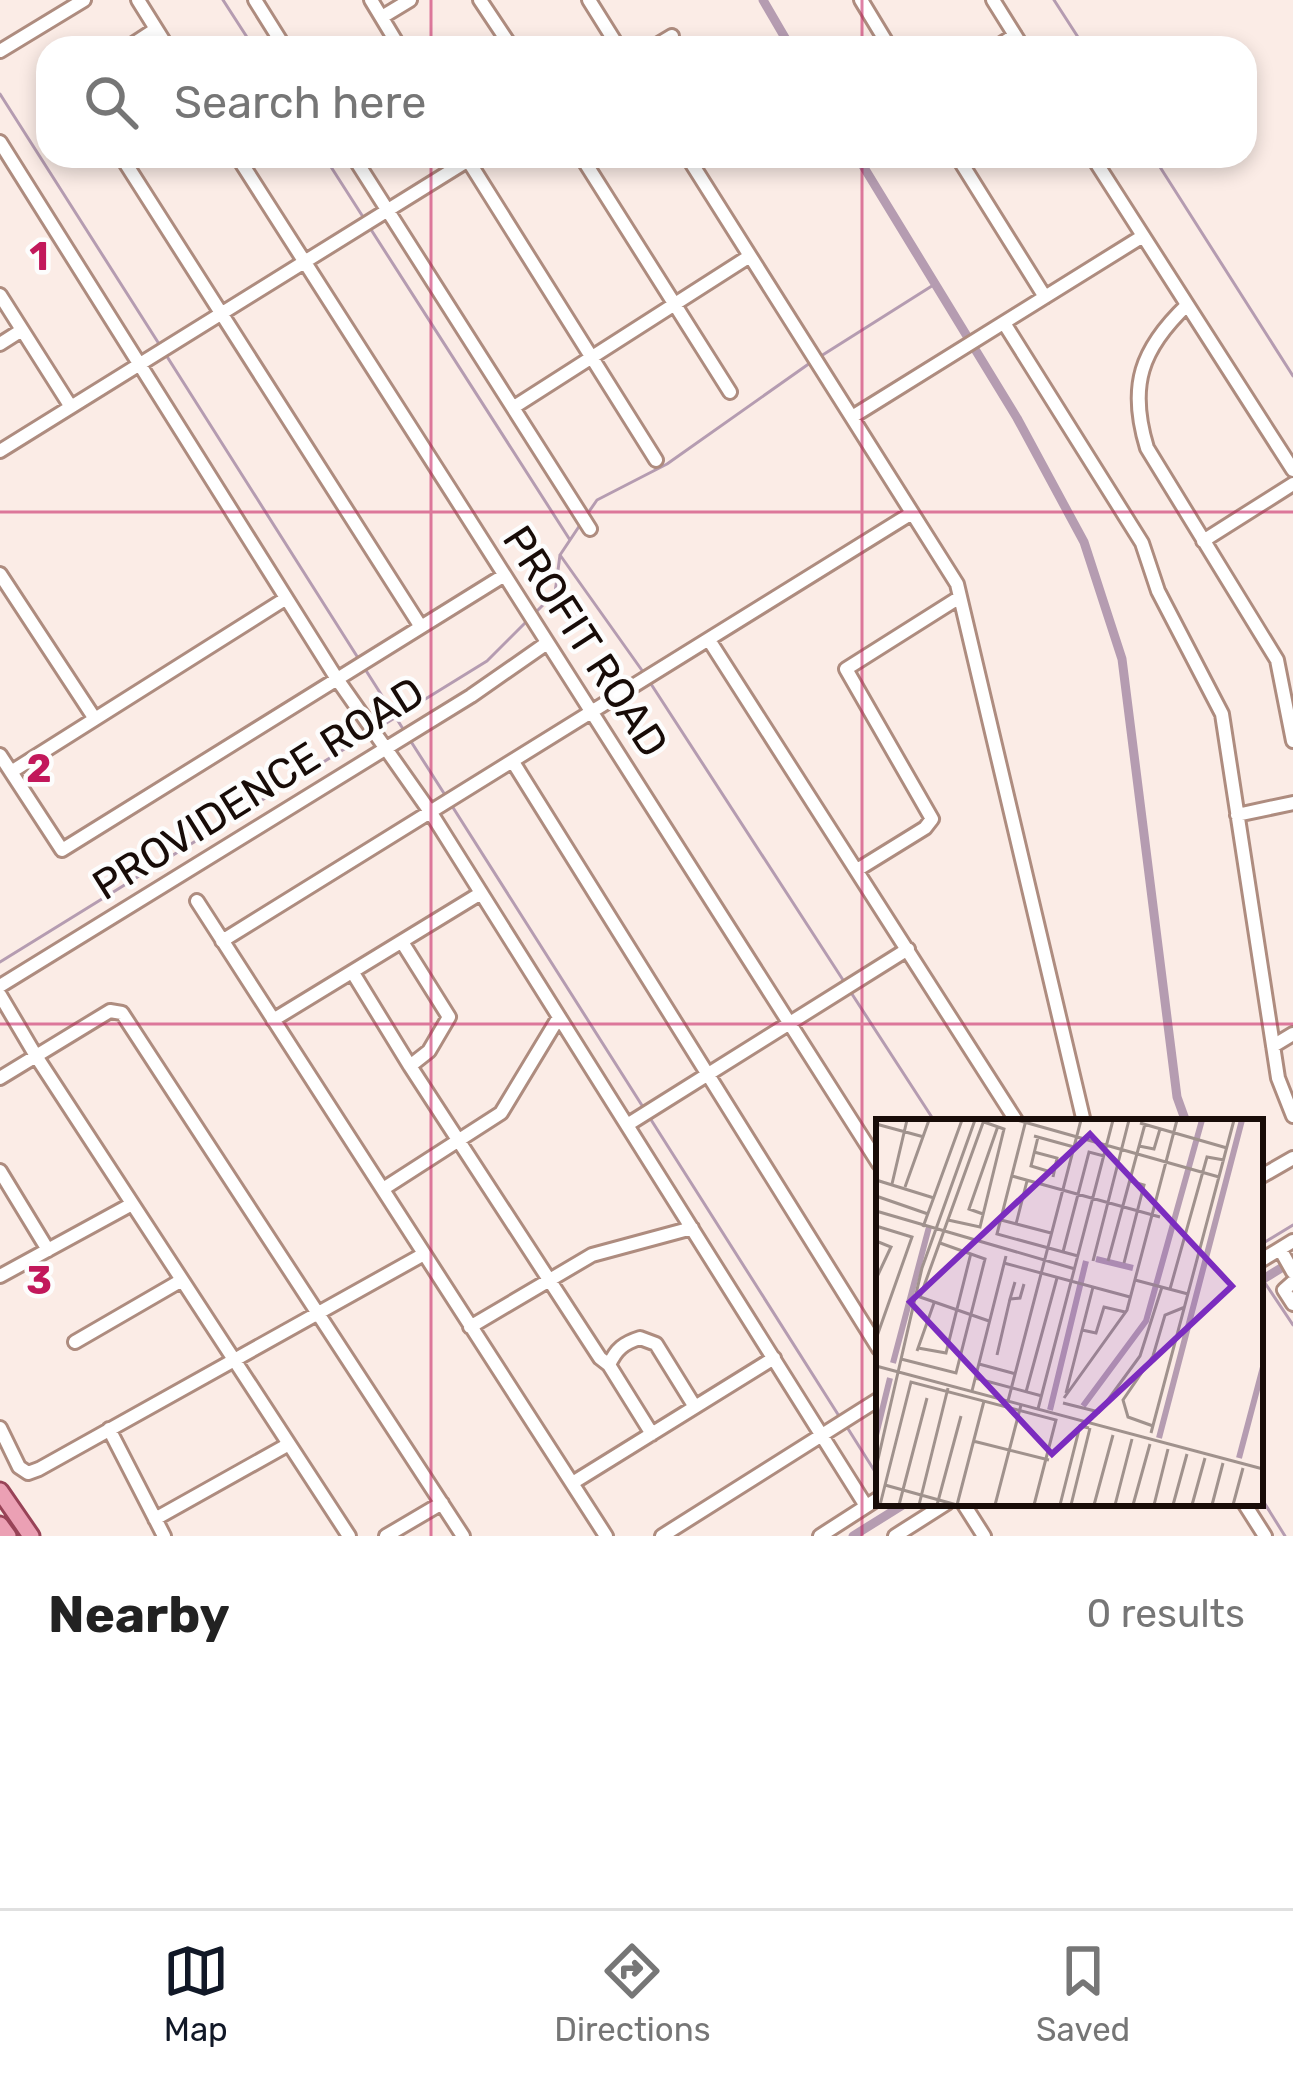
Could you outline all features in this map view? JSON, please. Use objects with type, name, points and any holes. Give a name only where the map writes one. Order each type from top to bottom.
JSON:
[{"type":"main road","points":[[0,1491],[31,1536]]},
{"type":"main road","points":[[0,1525],[8,1536]]},
{"type":"street","points":[[0,51],[84,0]]},
{"type":"street","points":[[138,0],[160,36]]},
{"type":"street","points":[[255,0],[278,36]]},
{"type":"street","points":[[370,0],[393,36]]},
{"type":"street","points":[[382,17],[410,0]]},
{"type":"street","points":[[480,0],[504,36]]},
{"type":"street","points":[[589,0],[612,36]]},
{"type":"street","points":[[861,0],[883,36]]},
{"type":"street","points":[[993,0],[1015,36]]},
{"type":"street","points":[[145,36],[156,29]]},
{"type":"street","points":[[0,142],[285,599],[482,893],[821,1436],[873,1503],[820,1536]]},
{"type":"street","points":[[129,168],[422,627]]},
{"type":"street","name":"PROFIT ROAD","points":[[245,168],[502,576],[595,711],[876,1159]]},
{"type":"street","points":[[360,168],[590,529]]},
{"type":"street","points":[[0,452],[454,168]]},
{"type":"street","points":[[477,168],[656,460]]},
{"type":"street","points":[[588,168],[730,392]]},
{"type":"street","points":[[695,168],[957,584],[1083,1119]]},
{"type":"street","points":[[964,168],[1045,297]]},
{"type":"street","points":[[1100,168],[1293,470]]},
{"type":"street","points":[[852,417],[1143,236]]},
{"type":"street","points":[[514,407],[750,256]]},
{"type":"street","points":[[0,295],[71,407]]},
{"type":"street","points":[[1187,305],[1159,336],[1144,363],[1137,404],[1147,448],[1277,659],[1293,741]]},
{"type":"street","points":[[1004,322],[1142,543],[1158,591],[1222,714],[1278,1078],[1293,1116]]},
{"type":"street","points":[[0,344],[22,330]]},
{"type":"street","points":[[1203,541],[1293,484]]},
{"type":"street","points":[[222,941],[912,513]]},
{"type":"street","points":[[0,574],[95,719]]},
{"type":"street","points":[[0,755],[62,850],[502,576]]},
{"type":"street","points":[[857,870],[925,828],[932,818],[846,669],[960,597]]},
{"type":"street","points":[[11,772],[285,599]]},
{"type":"street","points":[[709,640],[1015,1119]]},
{"type":"street","name":"PROVIDENCE ROAD","points":[[0,991],[471,696],[547,643]]},
{"type":"street","points":[[513,762],[876,1344]]},
{"type":"street","points":[[1237,815],[1293,803]]},
{"type":"street","points":[[274,1021],[482,893]]},
{"type":"street","points":[[197,902],[606,1536]]},
{"type":"street","points":[[402,942],[449,1017],[429,1051],[410,1066]]},
{"type":"street","points":[[627,1125],[908,949]]},
{"type":"street","points":[[353,973],[652,1434]]},
{"type":"street","points":[[0,991],[36,1056],[349,1536]]},
{"type":"street","points":[[0,1078],[110,1011],[122,1013],[463,1536]]},
{"type":"street","points":[[382,1189],[501,1113],[559,1017]]},
{"type":"street","points":[[1273,1046],[1293,1034]]},
{"type":"street","points":[[1263,1175],[1293,1159]]},
{"type":"street","points":[[0,1171],[48,1250]]},
{"type":"street","points":[[0,1276],[132,1204]]},
{"type":"street","points":[[470,1327],[592,1255],[692,1228]]},
{"type":"street","points":[[0,1428],[19,1467],[28,1473],[424,1254]]},
{"type":"street","points":[[1289,1261],[1284,1290],[1293,1304]]},
{"type":"street","points":[[75,1342],[182,1280]]},
{"type":"street","points":[[609,1365],[625,1343],[650,1339],[694,1407]]},
{"type":"street","points":[[574,1482],[774,1358]]},
{"type":"street","points":[[662,1536],[876,1402]]},
{"type":"street","points":[[109,1429],[164,1536]]},
{"type":"street","points":[[155,1519],[290,1444]]},
{"type":"street","points":[[386,1536],[442,1503]]},
{"type":"street","points":[[895,1536],[942,1506]]},
{"type":"street","points":[[965,1506],[984,1536]]},
{"type":"street","points":[[1246,1506],[1265,1536]]},
{"type":"waterway","points":[[223,0],[246,36]]},
{"type":"waterway","points":[[763,0],[784,36]]},
{"type":"waterway","points":[[1054,0],[1077,36]]},
{"type":"waterway","points":[[0,94],[36,151]]},
{"type":"waterway","points":[[47,168],[161,347]]},
{"type":"waterway","points":[[332,168],[365,220]]},
{"type":"waterway","points":[[864,168],[1017,418],[1084,542],[1122,659],[1177,1097],[1185,1119]]},
{"type":"waterway","points":[[1161,168],[1293,376]]},
{"type":"waterway","points":[[370,228],[570,540]]},
{"type":"waterway","points":[[821,356],[935,284]]},
{"type":"waterway","points":[[166,355],[360,661]]},
{"type":"waterway","points":[[588,513],[597,500],[667,464],[810,363]]},
{"type":"waterway","points":[[537,611],[555,593],[560,555],[580,525]]},
{"type":"waterway","points":[[560,555],[646,676]]},
{"type":"waterway","points":[[380,727],[487,661],[525,623]]},
{"type":"waterway","points":[[365,669],[405,732]]},
{"type":"waterway","points":[[651,684],[845,983]]},
{"type":"waterway","points":[[0,962],[367,735]]},
{"type":"waterway","points":[[410,740],[447,798]]},
{"type":"waterway","points":[[452,806],[643,1107]]},
{"type":"waterway","points":[[850,991],[933,1119]]},
{"type":"waterway","points":[[648,1115],[839,1416]]},
{"type":"waterway","points":[[1263,1243],[1293,1225]]},
{"type":"waterway","points":[[1263,1279],[1291,1262]]},
{"type":"waterway","points":[[1263,1280],[1293,1325]]},
{"type":"waterway","points":[[845,1424],[876,1473]]},
{"type":"waterway","points":[[1263,1501],[1285,1536]]},
{"type":"waterway","points":[[853,1536],[901,1506]]}]
